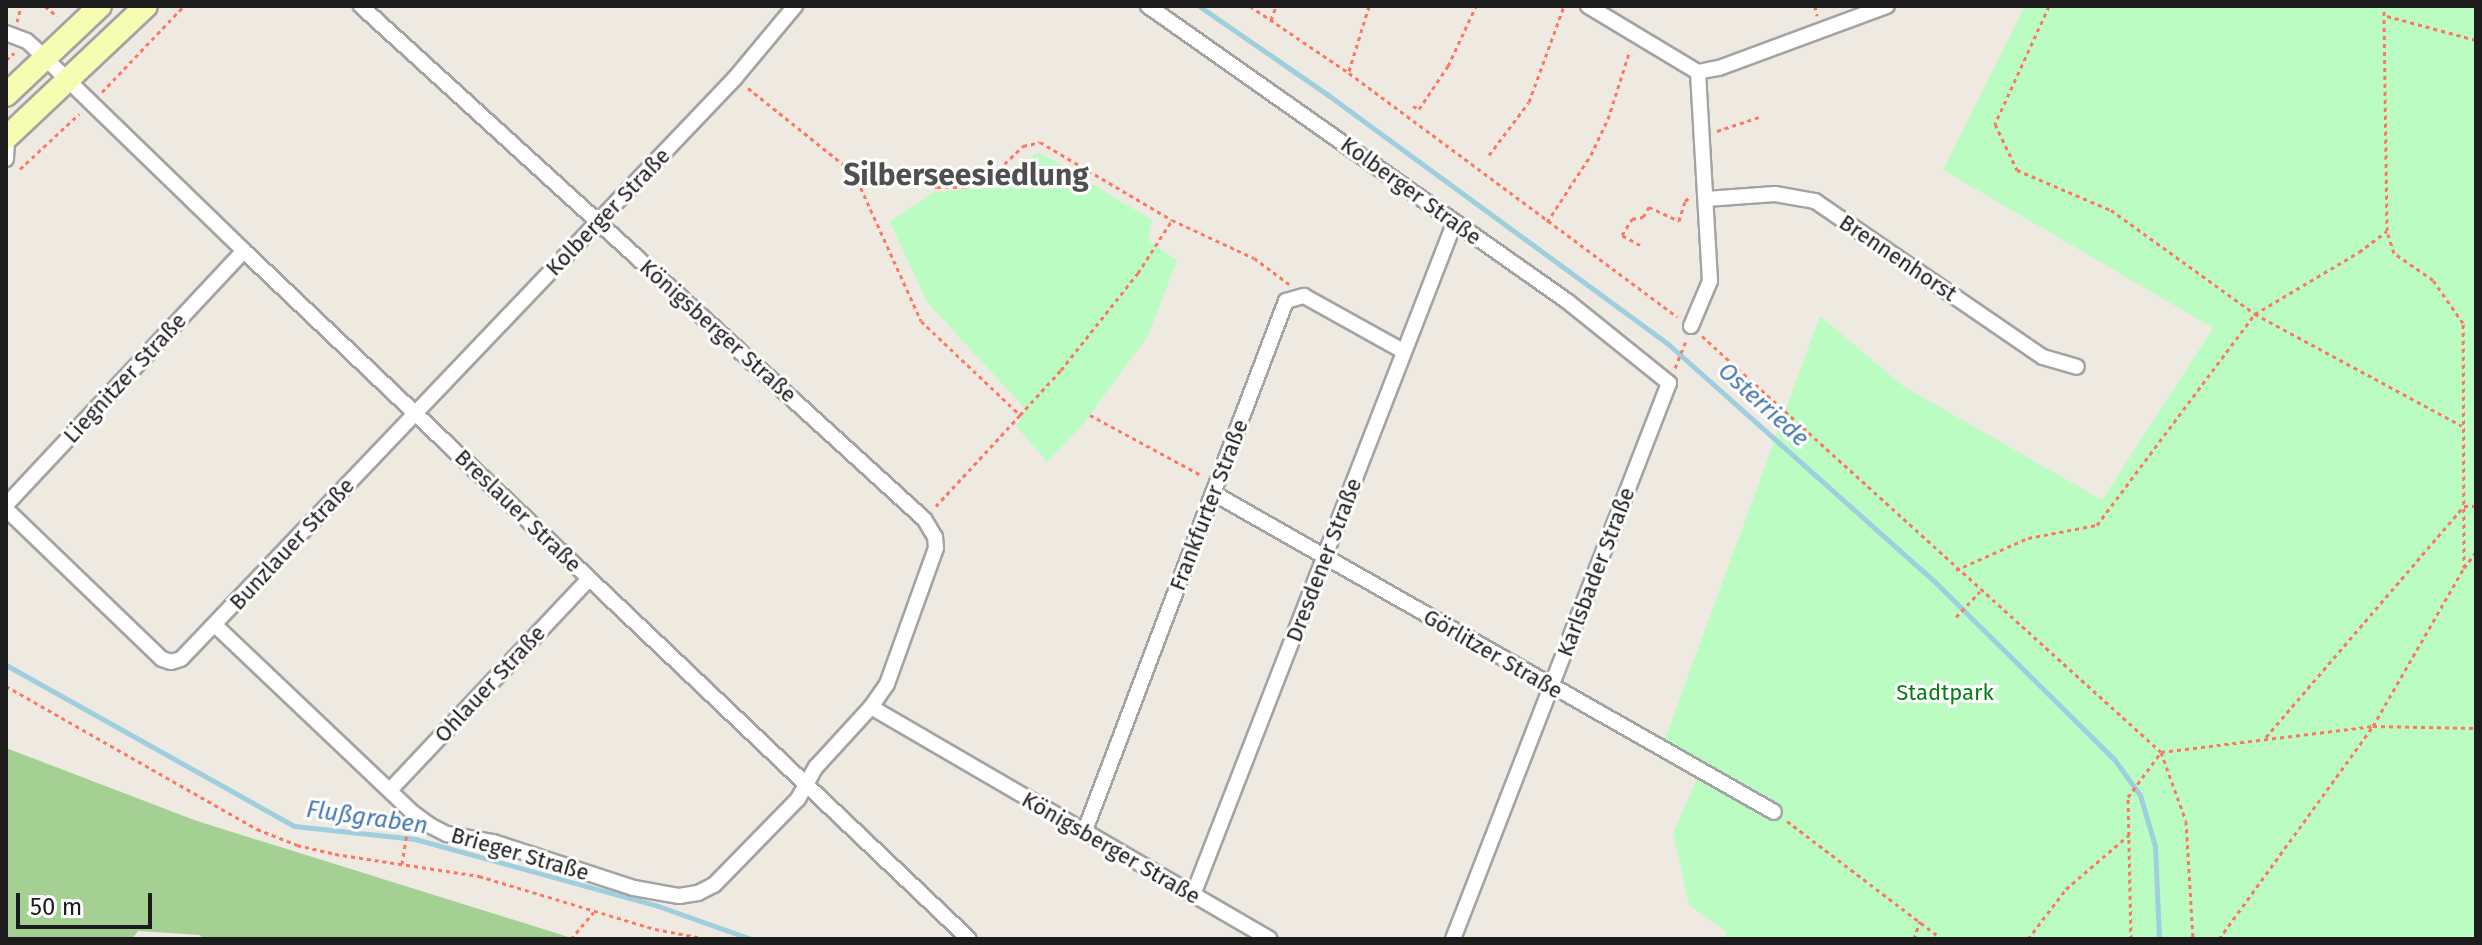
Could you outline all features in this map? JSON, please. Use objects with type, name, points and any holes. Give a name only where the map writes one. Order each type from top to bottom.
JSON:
[{"type":"main road","points":[[6,95],[100,6]]},
{"type":"main road","points":[[6,145],[146,6]]},
{"type":"street","name":"Königsberger Straße","points":[[361,6],[924,519]]},
{"type":"street","name":"Kolberger Straße","points":[[416,413],[735,78],[795,6]]},
{"type":"street","name":"Kolberger Straße","points":[[1148,6],[1567,301],[1669,383]]},
{"type":"street","points":[[1588,6],[1698,72],[1719,68],[1887,6]]},
{"type":"street","name":"Breslauer Straße","points":[[6,33],[27,41],[969,939]]},
{"type":"street","points":[[1691,326],[1710,281],[1698,72]]},
{"type":"street","name":"Brennenhorst","points":[[1706,192],[1775,194],[1815,201],[2043,357],[2077,367]]},
{"type":"street","name":"Dresdener Straße","points":[[1193,895],[1454,224]]},
{"type":"street","name":"Liegnitzer Straße","points":[[6,507],[244,251]]},
{"type":"street","points":[[1304,296],[1403,351]]},
{"type":"street","name":"Frankfurter Straße","points":[[1084,833],[1286,301],[1304,296]]},
{"type":"street","name":"Karlsbader Straße","points":[[1453,939],[1669,383]]},
{"type":"street","name":"Bunzlauer Straße","points":[[6,507],[162,659],[171,662],[181,659],[216,626],[416,413]]},
{"type":"street","name":"Görlitzer Straße","points":[[1216,487],[1325,557],[1774,812]]},
{"type":"street","points":[[807,785],[816,767],[871,707],[887,684],[936,548],[935,537],[924,519]]},
{"type":"street","name":"Ohlauer Straße","points":[[391,789],[589,579]]},
{"type":"street","name":"Brieger Straße","points":[[216,626],[413,813],[447,834],[493,842],[634,888],[679,896],[698,893],[714,885],[798,799],[807,785]]},
{"type":"street","name":"Königsberger Straße","points":[[871,707],[1269,939]]},
{"type":"path","points":[[45,6],[59,18]]},
{"type":"path","points":[[1250,6],[1349,73],[1691,326],[1956,570],[2161,752],[2186,821],[2193,939]]},
{"type":"path","points":[[1271,20],[1276,6]]},
{"type":"path","points":[[1349,73],[1369,6]]},
{"type":"path","points":[[1413,106],[1419,109],[1448,66],[1476,6]]},
{"type":"path","points":[[1489,155],[1529,102],[1564,6]]},
{"type":"path","points":[[2049,6],[1995,124],[2017,170],[2111,210],[2255,314],[2463,427]]},
{"type":"path","points":[[2384,6],[2387,16],[2387,231],[2394,253],[2433,280],[2463,323],[2464,568]]},
{"type":"path","points":[[2387,16],[2476,40]]},
{"type":"path","points":[[1547,222],[1597,143],[1636,37]]},
{"type":"path","points":[[735,78],[854,173],[921,321],[1020,415]]},
{"type":"path","points":[[1702,134],[1759,117]]},
{"type":"path","points":[[854,173],[937,187],[965,187],[993,175],[1023,146],[1040,142],[1172,220],[1254,258],[1304,296]]},
{"type":"path","points":[[1640,245],[1622,235],[1632,219],[1643,217],[1649,207],[1679,221],[1685,201],[1706,192]]},
{"type":"path","points":[[924,519],[1061,370],[1138,273],[1172,220]]},
{"type":"path","points":[[1956,570],[2028,538],[2097,525],[2255,314],[2359,252],[2387,231]]},
{"type":"path","points":[[1669,383],[1691,326]]},
{"type":"path","points":[[1090,415],[1216,487]]},
{"type":"path","points":[[2265,739],[2464,506],[2476,506]]},
{"type":"path","points":[[2219,939],[2373,726],[2476,552]]},
{"type":"path","points":[[1956,617],[1980,591]]},
{"type":"path","points":[[6,686],[257,829],[335,854],[479,876],[594,912],[708,939]]},
{"type":"path","points":[[2131,939],[2128,797],[2161,752],[2373,726],[2476,728]]},
{"type":"path","points":[[1774,812],[1942,939]]},
{"type":"path","points":[[402,864],[409,827]]},
{"type":"path","points":[[2028,939],[2066,889],[2129,835]]},
{"type":"path","points":[[571,939],[594,912]]},
{"type":"path","points":[[1914,939],[1920,921]]},
{"type":"green space","name":"Stadtpark","points":[[2025,6],[2476,6],[2476,939],[1725,939],[1727,932],[1689,905],[1673,833],[1697,779],[1658,758],[1820,316],[1903,386],[2102,500],[2213,328],[1943,170]]},
{"type":"green space","points":[[1039,152],[1152,220],[1148,240],[1177,260],[1148,336],[1083,424],[1047,462],[1016,426],[1026,410],[927,302],[890,222],[934,192],[989,187]]},
{"type":"green space","points":[[6,748],[197,821],[575,939],[202,939],[200,935],[138,931],[132,939],[12,939],[6,936]]},
{"type":"waterway","name":"Osterriede","points":[[1199,6],[1328,95],[1668,344],[1936,583],[2114,759],[2140,795],[2155,846],[2159,939]]},
{"type":"waterway","name":"Flußgraben","points":[[6,665],[294,826],[415,839],[658,906],[751,939]]},
{"type":"district","name":"Silberseesiedlung","points":[[966,175]]}]
